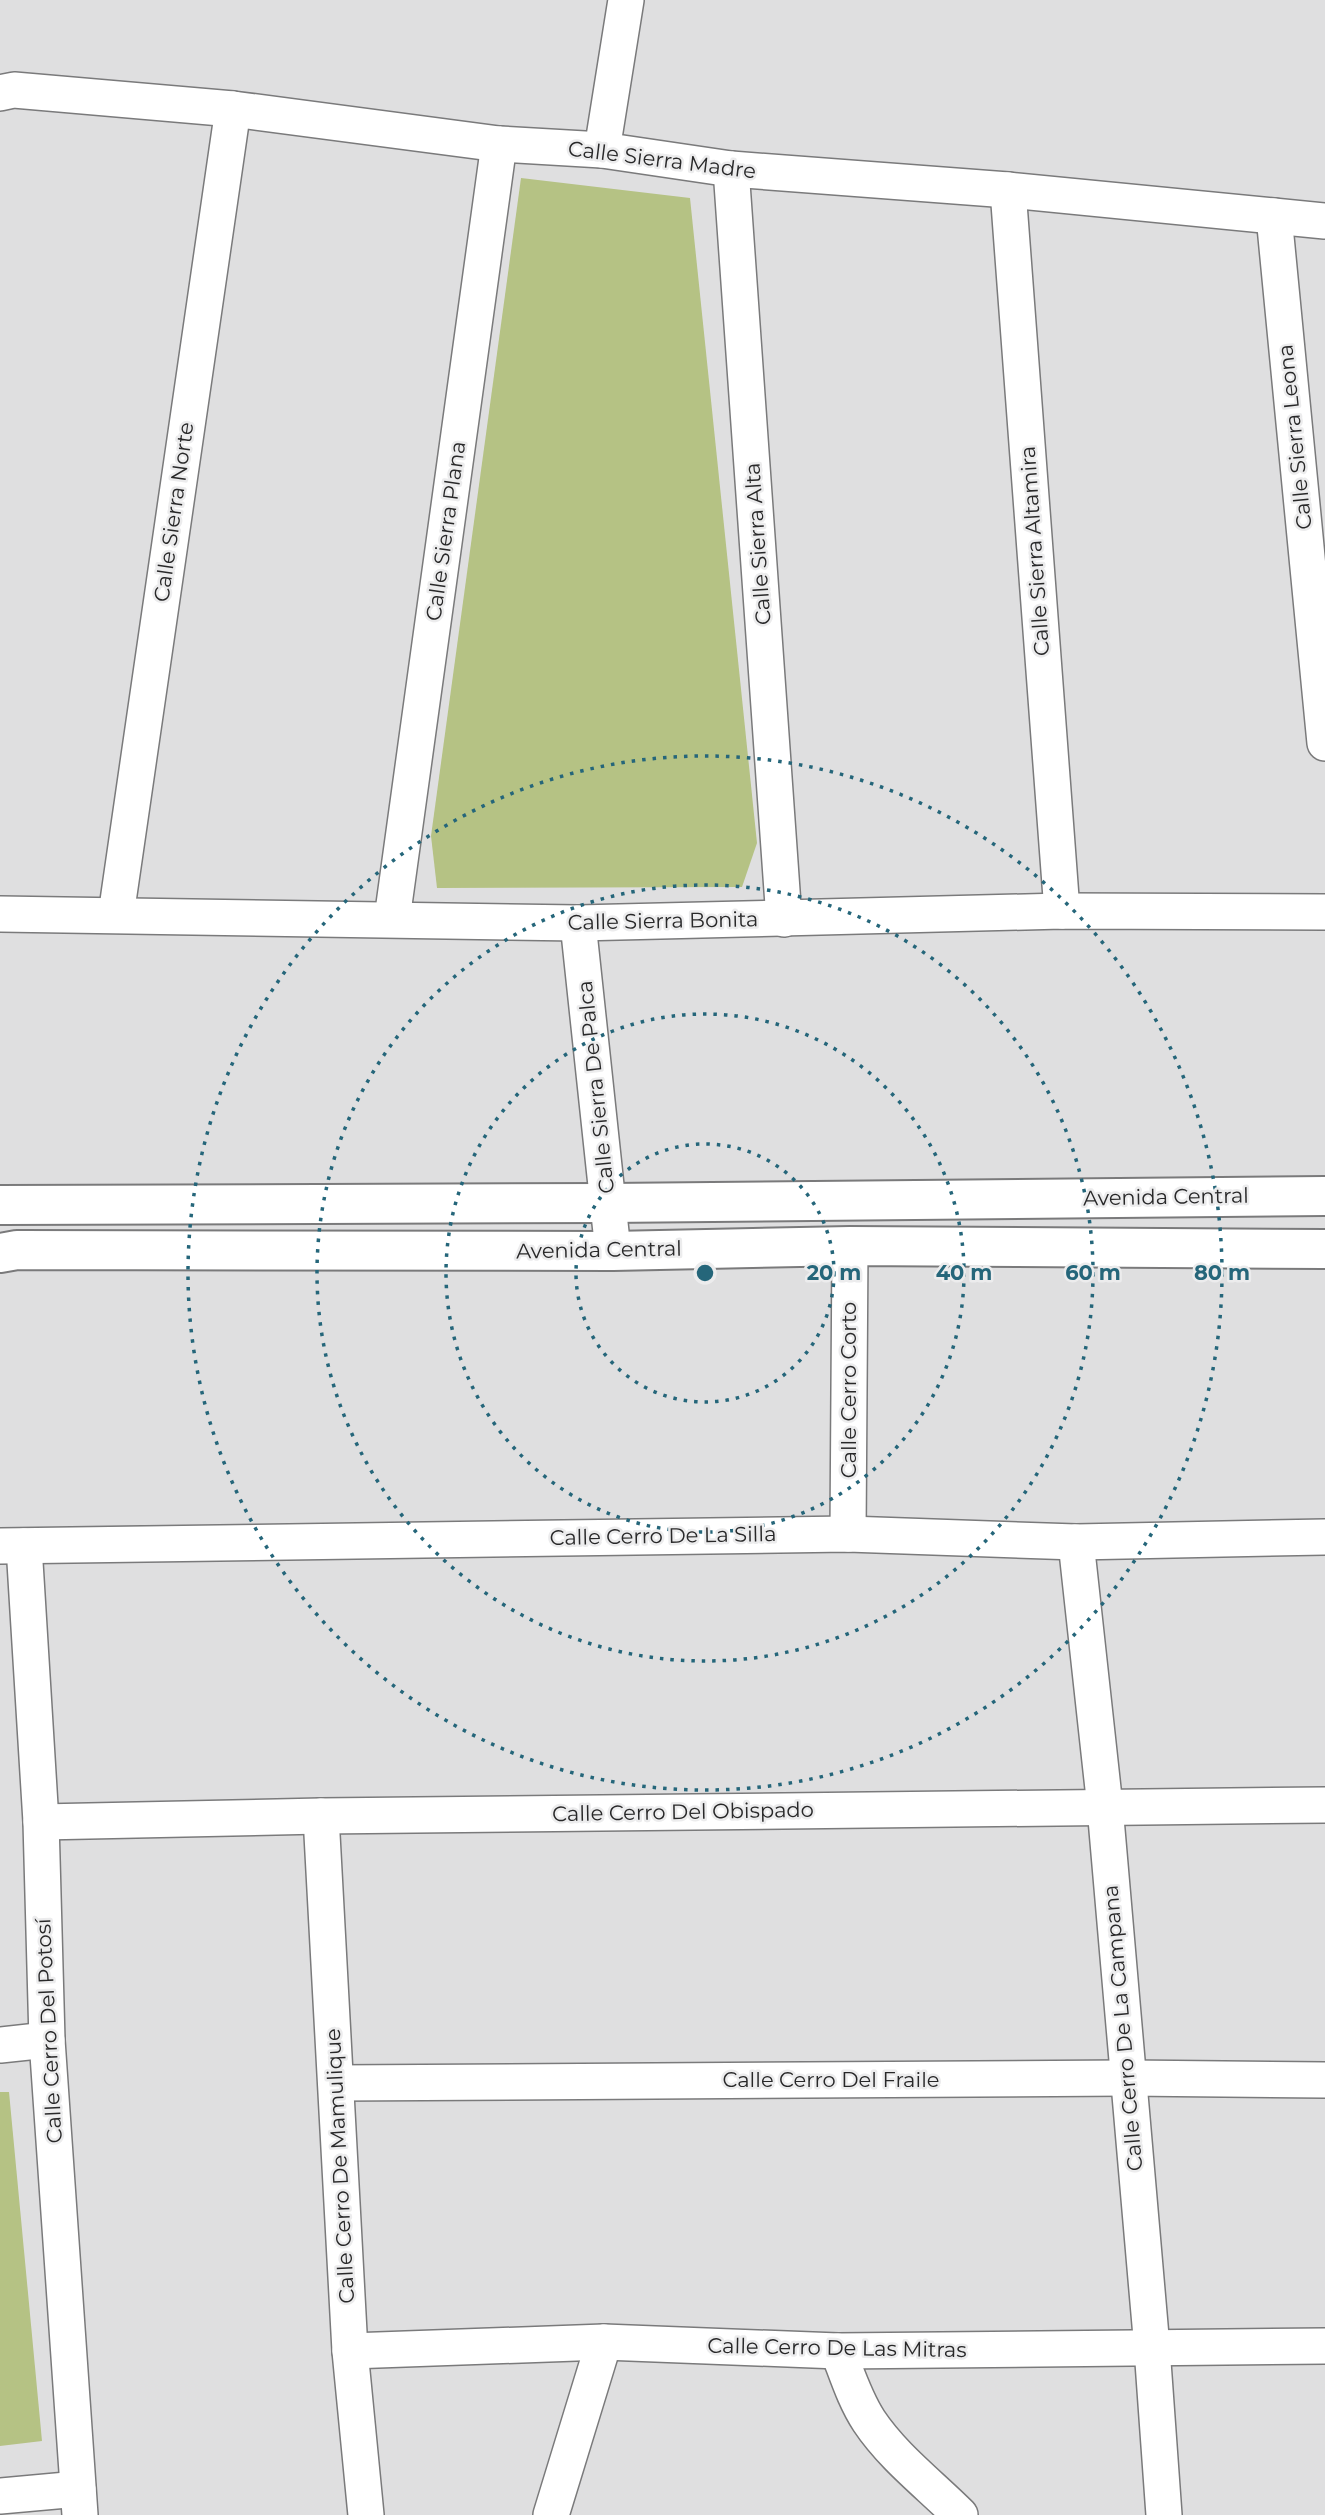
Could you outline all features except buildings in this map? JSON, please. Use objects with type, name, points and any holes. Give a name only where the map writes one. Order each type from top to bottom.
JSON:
[{"type":"street","points":[[602,150],[626,0]]},
{"type":"street","name":"Calle Sierra Madre","points":[[0,93],[14,90],[233,109],[499,144],[602,150],[731,169],[1008,190],[1325,221]]},
{"type":"street","name":"Calle Sierra Norte","points":[[116,915],[233,109]]},
{"type":"street","name":"Calle Sierra Plana","points":[[392,919],[499,144]]},
{"type":"street","name":"Calle Sierra Alta","points":[[731,169],[784,919]]},
{"type":"street","name":"Calle Sierra Altamira","points":[[1008,190],[1062,911]]},
{"type":"street","name":"Calle Sierra Leona","points":[[1274,216],[1325,743]]},
{"type":"street","name":"Calle Sierra Bonita","points":[[0,914],[578,923],[1062,911],[1325,912]]},
{"type":"street","name":"Calle Sierra De Palca","points":[[578,923],[613,1251]]},
{"type":"street","name":"Avenida Central","points":[[0,1205],[609,1203],[1325,1196]]},
{"type":"street","name":"Avenida Central","points":[[0,1253],[17,1250],[613,1251],[850,1246],[1325,1249]]},
{"type":"street","name":"Calle Cerro Corto","points":[[848,1534],[850,1246]]},
{"type":"street","name":"Calle Cerro De La Silla","points":[[12,1546],[848,1534],[1076,1542],[1325,1537]]},
{"type":"street","name":"Calle Cerro De La Campana","points":[[1076,1542],[1105,1807],[1164,2515]]},
{"type":"street","name":"Calle Cerro Del Potosí","points":[[12,1546],[41,1822],[47,2040],[79,2502]]},
{"type":"street","name":"Calle Cerro Del Obispado","points":[[41,1822],[321,1816],[1325,1805]]},
{"type":"street","name":"Calle Cerro De Mamulique","points":[[321,1816],[350,2351],[366,2515]]},
{"type":"street","points":[[0,2045],[47,2040]]},
{"type":"street","name":"Calle Cerro Del Fraile","points":[[336,2083],[1127,2078],[1325,2080]]},
{"type":"street","points":[[551,2515],[604,2342]]},
{"type":"street","name":"Calle Cerro De Las Mitras","points":[[350,2351],[604,2342],[838,2351],[1325,2346]]},
{"type":"street","points":[[838,2351],[867,2420],[888,2445],[960,2515]]},
{"type":"street","points":[[0,2496],[79,2502]]},
{"type":"green space","points":[[521,178],[690,198],[757,843],[742,887],[437,888],[431,836]]},
{"type":"green space","points":[[0,2092],[9,2092],[42,2441],[0,2446]]}]
